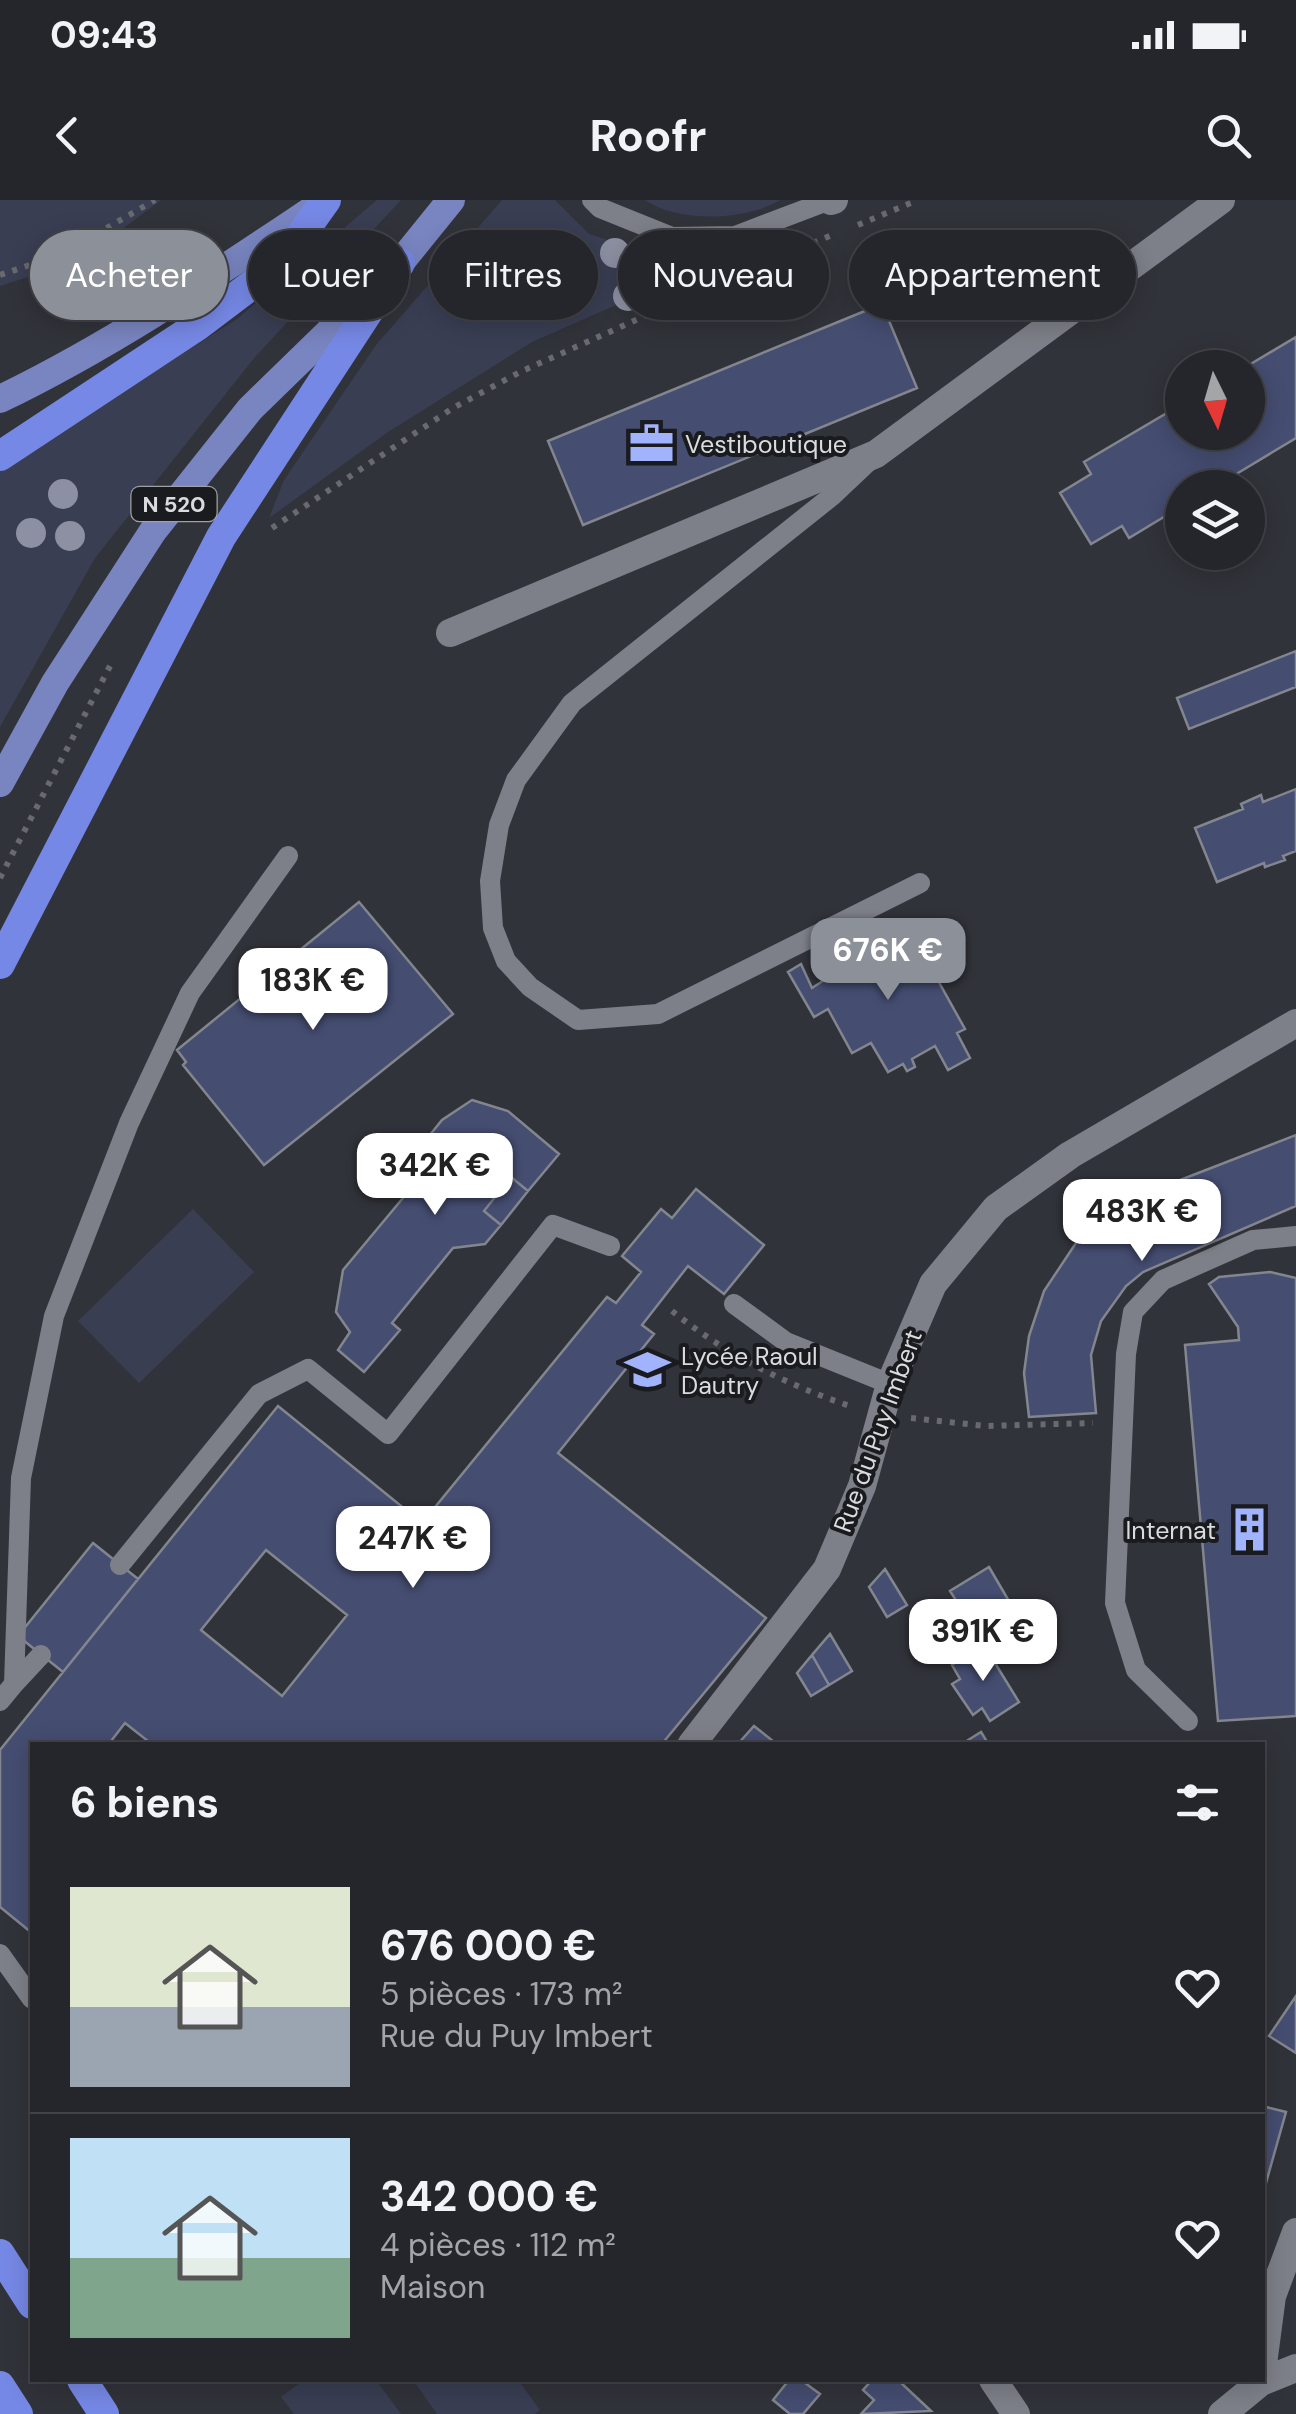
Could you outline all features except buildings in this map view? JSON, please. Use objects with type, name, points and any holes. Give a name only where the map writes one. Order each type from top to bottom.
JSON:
[{"type":"highway","points":[[0,456],[197,326],[282,262],[326,200]]},
{"type":"highway","points":[[0,964],[222,537],[363,320]]},
{"type":"highway","points":[[0,2254],[30,2301]]},
{"type":"highway","points":[[83,2382],[104,2414]]},
{"type":"highway","points":[[0,2390],[18,2414]]},
{"type":"main road","points":[[0,398],[65,367],[172,303],[326,200]]},
{"type":"main road","name":"N 520","points":[[409,252],[451,200]]},
{"type":"main road","name":"N 520","points":[[0,783],[55,683],[153,531],[250,409],[341,320]]},
{"type":"street","points":[[450,633],[876,454],[1220,200]]},
{"type":"street","name":"Rue du Puy Imbert","points":[[693,1742],[827,1569],[862,1486],[890,1384],[934,1284],[996,1208],[1070,1156],[1296,1023]]},
{"type":"street","points":[[1265,2353],[1272,2296],[1296,2232]]},
{"type":"street","points":[[1265,2377],[1296,2368]]},
{"type":"street","points":[[994,2382],[1016,2414]]},
{"type":"street","points":[[1222,2414],[1258,2382]]},
{"type":"lane","points":[[592,200],[600,208],[653,230]]},
{"type":"lane","points":[[751,230],[832,200]]},
{"type":"lane","points":[[876,454],[832,496],[572,703],[516,780],[499,825],[490,881],[493,928],[506,961],[530,987],[578,1020],[658,1014],[920,884]]},
{"type":"lane","points":[[14,1684],[21,1478],[54,1316],[129,1123],[190,993],[288,856]]},
{"type":"lane","points":[[120,1565],[259,1394],[308,1368],[388,1434],[553,1225],[610,1246]]},
{"type":"lane","points":[[1188,1721],[1136,1670],[1115,1603],[1123,1422],[1133,1312],[1163,1280],[1254,1240],[1296,1236]]},
{"type":"lane","points":[[734,1304],[786,1342],[890,1384]]},
{"type":"lane","points":[[0,1701],[42,1655]]},
{"type":"lane","points":[[0,1954],[30,1996]]},
{"type":"path","points":[[0,275],[60,255],[156,200]]},
{"type":"path","points":[[272,528],[470,399],[640,320]]},
{"type":"path","points":[[986,1426],[1123,1422]]},
{"type":"shaded area","points":[[0,200],[161,200],[121,230],[30,230],[30,276],[0,286]]},
{"type":"shaded area","points":[[377,200],[401,200],[373,230],[342,230]]},
{"type":"shaded area","points":[[502,200],[555,200],[585,230],[476,230]]},
{"type":"shaded area","points":[[645,200],[780,200],[749,212],[693,216]]},
{"type":"shaded area","points":[[598,237],[618,243],[618,304],[598,313]]},
{"type":"shaded area","points":[[429,284],[429,320],[582,320],[532,342],[388,432],[269,518],[284,480],[376,345],[398,320],[409,320],[409,307]]},
{"type":"shaded area","points":[[248,310],[248,320],[289,320],[255,357],[95,558],[0,727],[0,470]]},
{"type":"shaded area","points":[[193,1209],[254,1272],[139,1383],[78,1321]]},
{"type":"shaded area","points":[[301,2382],[377,2382],[401,2414],[294,2414],[281,2397]]},
{"type":"shaded area","points":[[414,2382],[519,2382],[540,2410],[535,2414],[437,2414]]},
{"type":"place","name":"Vestiboutique","points":[[652,444]]},
{"type":"place","name":"Lycée Raoul Dautry","points":[[648,1370]]},
{"type":"place","name":"Internat","points":[[1249,1530]]}]
